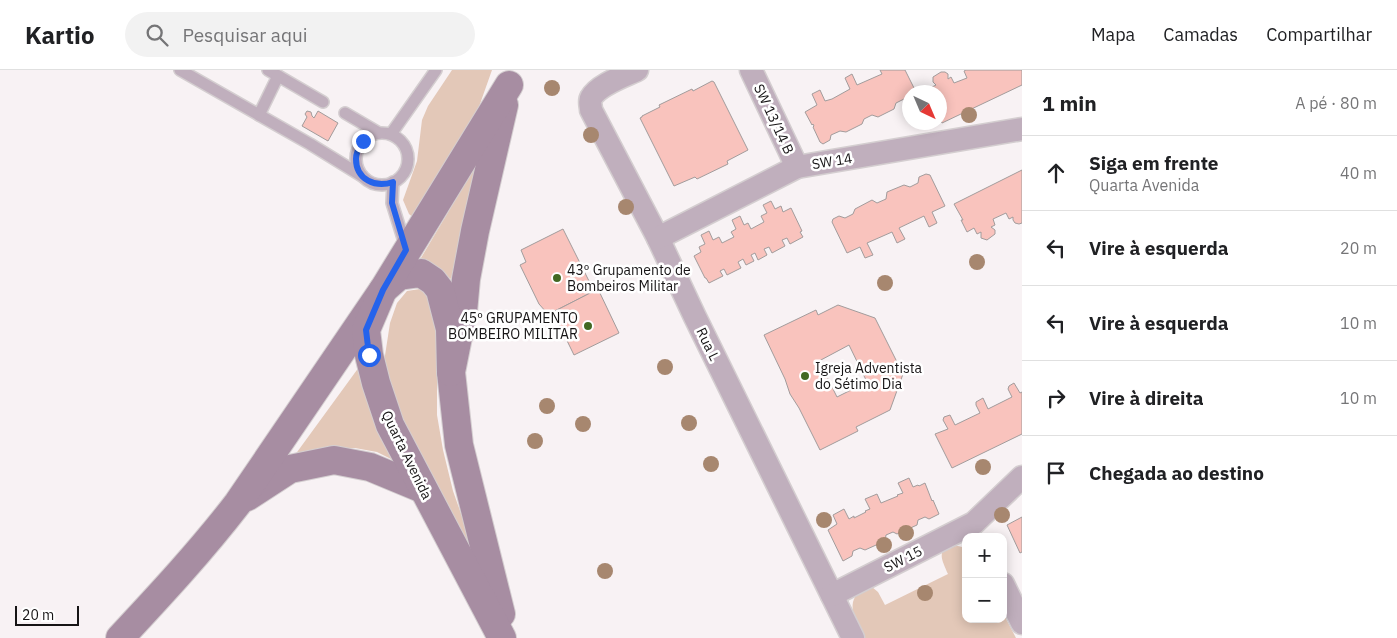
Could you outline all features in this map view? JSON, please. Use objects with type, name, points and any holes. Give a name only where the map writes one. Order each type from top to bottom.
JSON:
[{"type":"main road","name":"Quarta Avenida","points":[[502,638],[390,425],[376,383],[369,355],[366,330],[383,290],[406,250],[511,78]]},
{"type":"main road","name":"Quarta Avenida","points":[[507,638],[459,445],[451,372],[463,312],[466,279],[475,231],[511,78]]},
{"type":"main road","points":[[120,638],[175,579],[238,503],[383,290],[399,276],[421,273],[433,281],[440,290],[450,329],[451,372]]},
{"type":"main road","points":[[238,503],[290,469],[334,460],[370,467],[423,489]]},
{"type":"street","name":"Rua L","points":[[637,70],[600,88],[591,98],[591,110],[658,238],[853,638]]},
{"type":"street","name":"SW 13/14 B","points":[[751,70],[797,167]]},
{"type":"street","name":"SW 14","points":[[658,238],[797,167],[1022,130]]},
{"type":"street","name":"SW 15","points":[[832,595],[977,530],[1022,477]]},
{"type":"street","points":[[1007,592],[1022,623]]},
{"type":"lane","points":[[180,70],[369,181],[376,184],[396,181],[404,173],[408,162],[407,151],[401,141],[391,134],[379,133],[363,141],[358,149],[356,158],[357,168],[362,176]]},
{"type":"lane","points":[[268,70],[323,102]]},
{"type":"lane","points":[[391,134],[436,70]]},
{"type":"lane","points":[[259,115],[278,76]]},
{"type":"lane","points":[[345,114],[379,133]]},
{"type":"lane","points":[[393,182],[392,203],[406,250]]},
{"type":"shaded area","points":[[452,70],[492,70],[475,118],[417,221],[409,214],[403,200],[417,161],[422,120],[428,106]]},
{"type":"shaded area","points":[[490,139],[472,194],[451,279],[438,270],[418,263]]},
{"type":"shaded area","points":[[420,289],[434,295],[437,327],[437,415],[443,450],[453,491],[476,556],[487,595],[410,437],[389,388],[384,362],[390,323],[397,303],[407,291]]},
{"type":"shaded area","points":[[362,363],[399,463],[377,452],[355,448],[331,448],[292,459]]},
{"type":"shaded area","points":[[962,547],[962,623],[1007,623],[1007,621],[1016,638],[864,638],[854,614],[853,602],[855,597],[860,592],[872,587],[878,592],[885,605],[948,574],[942,555],[945,549]]},
{"type":"building","points":[[880,70],[905,70],[912,85],[902,85],[902,100],[896,103],[894,109],[878,117],[872,115],[864,119],[862,124],[846,132],[840,131],[831,135],[830,140],[823,144],[820,142],[813,124],[805,112],[817,105],[812,94],[820,90],[825,101],[832,99],[850,89],[845,78],[852,74],[857,85],[882,74]]},
{"type":"building","points":[[1022,70],[1022,85],[947,121],[947,85],[936,85],[933,82],[933,77],[941,72],[945,72],[948,74],[948,79],[951,77],[954,83],[967,78],[964,71]]},
{"type":"building","points":[[712,81],[748,150],[727,161],[728,164],[697,179],[695,177],[674,186],[640,118],[660,107],[659,105]]},
{"type":"building","points":[[307,111],[311,112],[314,118],[318,111],[338,123],[328,141],[302,126],[307,117],[305,114]]},
{"type":"building","points":[[1022,170],[1022,223],[1015,223],[1013,217],[1009,219],[1006,213],[993,219],[995,225],[991,227],[995,230],[995,234],[987,240],[981,238],[981,232],[977,234],[974,228],[967,232],[954,204]]},
{"type":"building","points":[[926,174],[930,175],[945,206],[932,212],[937,223],[929,227],[924,216],[899,228],[905,239],[897,243],[892,232],[867,243],[873,255],[865,258],[860,247],[847,253],[832,222],[833,219],[839,216],[845,218],[853,214],[855,209],[872,200],[877,203],[886,199],[887,192],[904,185],[910,187],[918,183],[919,177]]},
{"type":"building","points":[[771,201],[775,209],[781,206],[783,212],[791,208],[803,237],[790,244],[787,238],[782,240],[785,246],[772,253],[769,247],[764,249],[767,255],[758,260],[755,253],[751,255],[754,261],[746,265],[743,259],[738,262],[741,268],[727,275],[724,269],[720,271],[723,276],[709,283],[694,256],[701,252],[699,247],[705,244],[701,235],[709,231],[713,240],[719,237],[722,243],[734,237],[731,232],[736,229],[732,220],[740,216],[744,225],[748,223],[751,229],[764,222],[761,216],[767,213],[763,205]]},
{"type":"building","name":"43º Grupamento de Bombeiros Militar","points":[[563,229],[594,291],[553,312],[555,316],[553,316],[547,313],[539,304],[520,265],[526,262],[521,250]]},
{"type":"building","name":"45º GRUPAMENTO BOMBEIRO MILITAR","points":[[598,289],[619,333],[574,355],[553,312]]},
{"type":"building","name":"Igreja Adventista do Sétimo Dia","points":[[838,305],[875,318],[903,374],[890,410],[856,427],[858,431],[820,450],[790,394],[764,335],[816,310],[818,315]],"holes":[[[849,345],[867,382],[837,397],[819,361]]]},
{"type":"building","points":[[1014,383],[1020,393],[1022,392],[1022,434],[952,468],[935,434],[948,429],[943,420],[944,417],[950,415],[955,425],[980,413],[976,402],[983,398],[988,409],[1012,397],[1008,389]]},
{"type":"building","points":[[909,478],[913,487],[925,483],[939,514],[929,519],[925,517],[918,520],[917,525],[897,534],[893,532],[886,535],[885,541],[865,550],[860,548],[853,551],[852,556],[843,561],[828,530],[837,524],[833,515],[844,509],[849,519],[854,516],[854,518],[870,509],[865,499],[877,494],[881,503],[898,496],[903,493],[898,483]]},
{"type":"building","points":[[1022,517],[1022,552],[1020,553],[1007,525]]},
{"type":"place","name":"43º Grupamento de Bombeiros Militar","points":[[557,278]]},
{"type":"place","name":"45º GRUPAMENTO BOMBEIRO MILITAR","points":[[588,326]]},
{"type":"place","name":"Igreja Adventista do Sétimo Dia","points":[[805,376]]},
{"type":"route","points":[[363,141],[358,149],[356,158],[357,168],[362,176],[376,184],[393,182],[392,203],[406,250],[383,290],[366,330],[369,355]]}]
